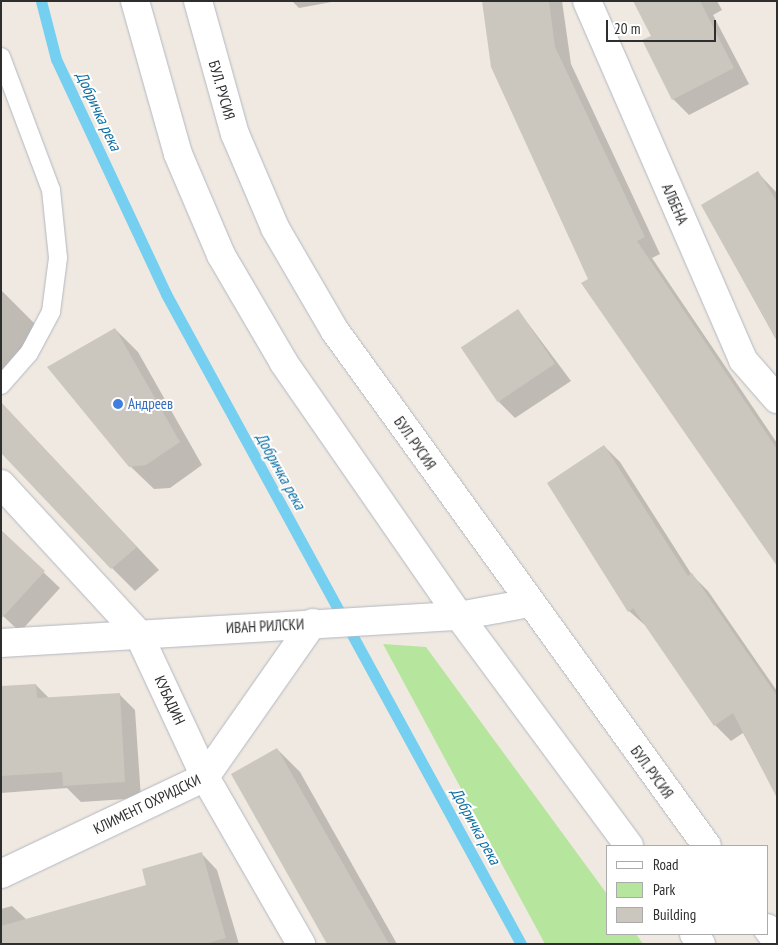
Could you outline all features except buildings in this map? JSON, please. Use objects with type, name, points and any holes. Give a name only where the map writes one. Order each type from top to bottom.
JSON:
[{"type":"main road","points":[[135,1],[178,154],[221,255],[284,364],[459,616],[628,845]]},
{"type":"main road","name":"БУЛ. РУСИЯ","points":[[198,1],[235,134],[275,228],[335,330],[528,604],[706,845]]},
{"type":"main road","name":"АЛБЕНА","points":[[587,1],[743,360],[777,399]]},
{"type":"main road","name":"КУБАДИН","points":[[1,484],[138,633],[205,777],[301,944]]},
{"type":"main road","name":"ИВАН РИЛСКИ","points":[[1,643],[138,633],[459,616],[528,604]]},
{"type":"main road","name":"КЛИМЕНТ ОХРИДСКИ","points":[[1,874],[205,777],[320,623]]},
{"type":"main road","points":[[768,929],[777,942]]},
{"type":"lane","points":[[1,57],[51,190],[58,258],[51,312],[29,354],[1,385]]},
{"type":"green space","points":[[383,644],[426,647],[606,893],[606,935],[637,935],[643,944],[545,944]]},
{"type":"waterway","name":"Добричка река","points":[[41,1],[56,59],[166,294],[521,944]]},
{"type":"place","name":"Андреев","points":[[118,404]]}]
